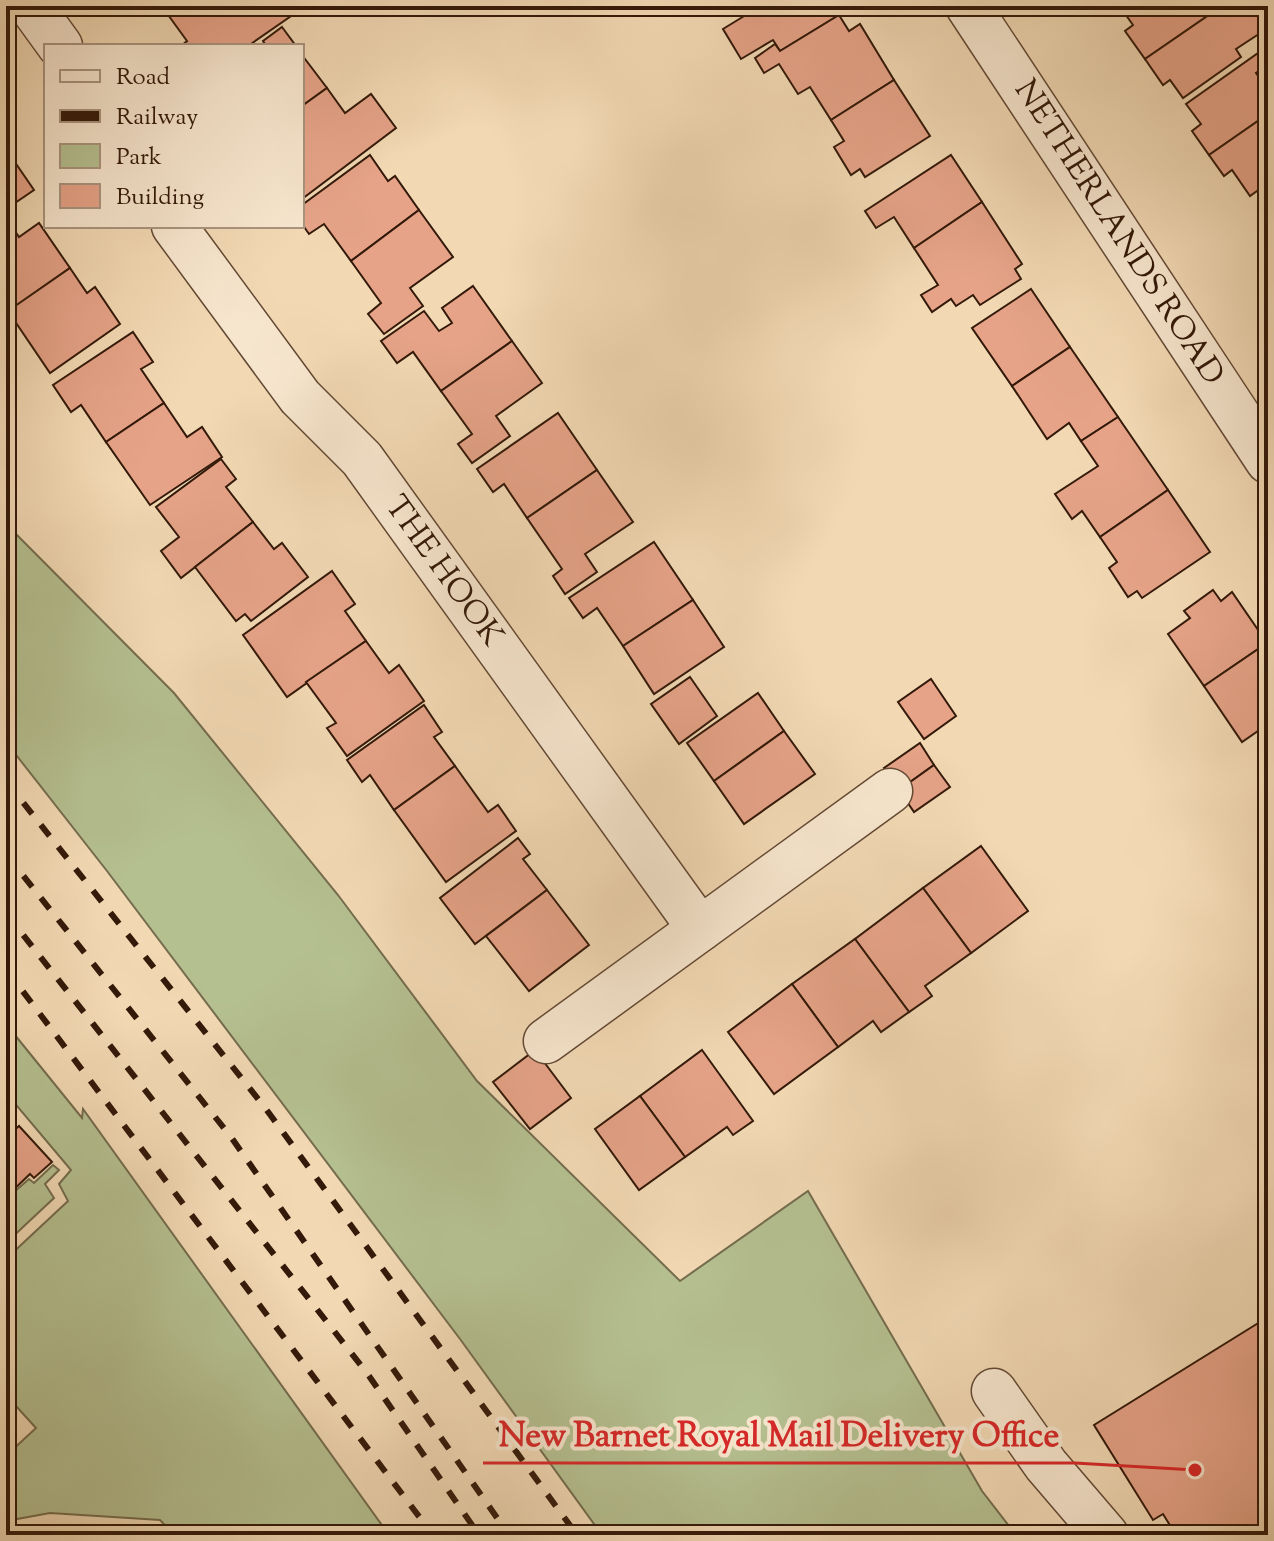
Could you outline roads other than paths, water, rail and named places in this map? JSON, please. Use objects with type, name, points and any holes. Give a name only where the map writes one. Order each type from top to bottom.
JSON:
[{"type":"street","points":[[31,6],[59,44]]},
{"type":"street","name":"NETHERLANDS ROAD","points":[[968,6],[1264,447]]},
{"type":"street","name":"THE HOOK","points":[[175,228],[300,397],[362,459],[700,929]]},
{"type":"street","points":[[546,1041],[890,791]]},
{"type":"street","points":[[994,1391],[1046,1465],[1106,1535]]},
{"type":"railway","points":[[6,781],[266,1109],[577,1535]]},
{"type":"railway","points":[[6,854],[231,1137],[509,1535]]},
{"type":"railway","points":[[6,913],[367,1373],[479,1535]]},
{"type":"railway","points":[[6,969],[433,1535]]},
{"type":"place","name":"New Barnet Royal Mail Delivery Office","points":[[1195,1470]]}]
